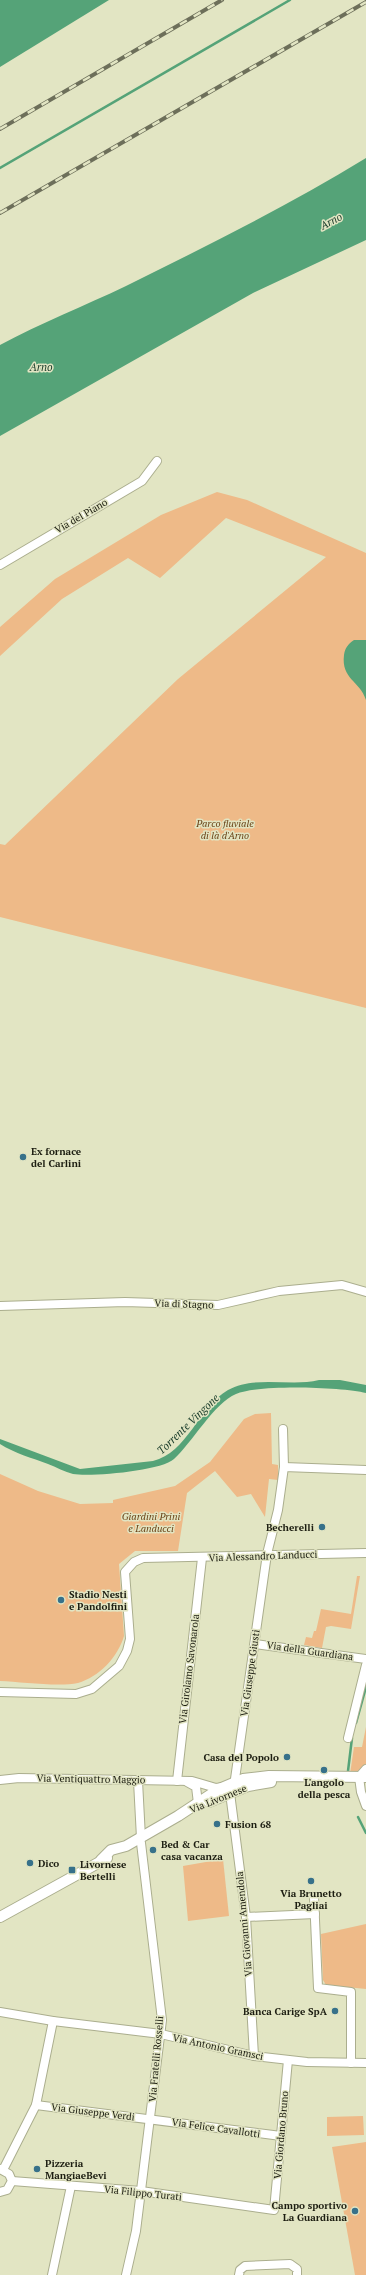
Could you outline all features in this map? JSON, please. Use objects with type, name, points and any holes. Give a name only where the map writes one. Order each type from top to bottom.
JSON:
[{"type":"main road","name":"Via Livornese","points":[[178,1816],[254,1777],[362,1777]]},
{"type":"main road","name":"Via Livornese","points":[[0,1917],[101,1860],[115,1856],[126,1846],[141,1840],[198,1803],[211,1798]]},
{"type":"street","name":"Via del Piano","points":[[0,565],[142,481],[157,461]]},
{"type":"street","name":"Via di Stagno","points":[[0,1306],[125,1302],[218,1305],[279,1291],[342,1285],[366,1292]]},
{"type":"street","name":"Via Giuseppe Giusti","points":[[231,1788],[267,1554],[278,1510],[284,1468],[282,1429]]},
{"type":"street","points":[[284,1468],[366,1470]]},
{"type":"street","name":"Via Alessandro Landucci","points":[[0,1692],[76,1694],[92,1689],[118,1666],[126,1651],[130,1638],[125,1572],[134,1562],[143,1558],[202,1558],[267,1554],[366,1553]]},
{"type":"street","name":"Via Girolamo Savonarola","points":[[180,1781],[202,1558]]},
{"type":"street","name":"Via della Guardiana","points":[[254,1644],[366,1659]]},
{"type":"street","name":"Via della Guardiana","points":[[348,1738],[366,1665]]},
{"type":"street","points":[[366,1769],[362,1777],[361,1792],[366,1806]]},
{"type":"street","name":"Via Ventiquattro Maggio","points":[[0,1780],[20,1778],[198,1781],[216,1788],[231,1788]]},
{"type":"street","name":"Via Fratelli Rosselli","points":[[126,2275],[136,2231],[162,2020],[141,1840],[138,1781]]},
{"type":"street","name":"Via Ventiquattro Maggio","points":[[180,1781],[196,1787],[211,1798]]},
{"type":"street","points":[[196,1787],[198,1803]]},
{"type":"street","name":"Via Giovanni Amendola","points":[[231,1788],[246,1917],[254,2056]]},
{"type":"street","points":[[314,1897],[318,1988],[351,1992],[351,2063]]},
{"type":"street","points":[[246,1917],[315,1914]]},
{"type":"street","name":"Via Antonio Gramsci","points":[[0,2012],[53,2021],[161,2034],[254,2056],[288,2060],[366,2063]]},
{"type":"street","points":[[0,2192],[7,2190],[12,2181],[9,2174],[1,2170],[36,2105],[53,2021]]},
{"type":"street","name":"Via Giordano Bruno","points":[[274,2210],[288,2060]]},
{"type":"street","name":"Via Giuseppe Verdi","points":[[36,2105],[151,2119]]},
{"type":"street","name":"Via Felice Cavallotti","points":[[151,2119],[281,2136]]},
{"type":"street","name":"Via Filippo Turati","points":[[12,2181],[141,2191],[274,2210]]},
{"type":"street","points":[[52,2275],[71,2186]]},
{"type":"street","points":[[239,2275],[240,2270],[245,2266],[290,2264],[297,2269],[297,2275]]},
{"type":"green space","name":"Parco fluviale di là d'Arno","points":[[217,492],[247,500],[366,553],[366,1008],[0,917],[0,844],[5,845],[178,679],[326,557],[226,518],[160,578],[128,558],[62,599],[0,656],[0,627],[55,579],[161,515]]},
{"type":"green space","name":"Stadio Nesti e Pandolfini","points":[[271,1413],[272,1464],[278,1465],[278,1480],[269,1479],[265,1517],[251,1494],[237,1497],[215,1471],[187,1493],[178,1551],[135,1551],[119,1564],[124,1636],[117,1651],[107,1665],[93,1676],[78,1683],[51,1684],[0,1681],[0,1474],[38,1491],[80,1504],[113,1503],[113,1500],[175,1486],[210,1462],[244,1419],[255,1414]]},
{"type":"green space","points":[[357,1576],[360,1576],[351,1629],[331,1626],[326,1627],[322,1648],[304,1645],[306,1637],[312,1638],[314,1631],[316,1631],[321,1609],[351,1614]]},
{"type":"green space","points":[[366,1727],[366,1764],[355,1773],[350,1774],[354,1747],[362,1747]]},
{"type":"green space","points":[[223,1859],[229,1916],[188,1921],[183,1866]]},
{"type":"green space","points":[[366,1924],[366,1989],[326,1985],[323,1980],[321,1934]]},
{"type":"green space","points":[[363,2116],[364,2135],[327,2136],[327,2117]]},
{"type":"green space","name":"Campo sportivo La Guardiana","points":[[366,2142],[366,2275],[355,2275],[332,2147]]},
{"type":"water","points":[[0,0],[109,0],[0,67]]},
{"type":"water","name":"Arno","points":[[366,158],[366,240],[253,293],[0,436],[0,345],[126,286],[278,209]]},
{"type":"water","points":[[354,640],[366,640],[366,700],[360,688],[348,675],[345,669],[344,655],[346,648]]},
{"type":"water","points":[[319,1380],[340,1380],[366,1385],[366,1393],[338,1389],[281,1388],[247,1391],[236,1394],[211,1414],[174,1459],[155,1467],[141,1470],[95,1475],[73,1474],[17,1453],[0,1444],[0,1439],[80,1469],[153,1461],[165,1456],[175,1449],[184,1440],[209,1407],[228,1390],[250,1383],[308,1382]]},
{"type":"waterway","points":[[0,168],[290,0]]},
{"type":"waterway","points":[[356,1723],[366,1687]]},
{"type":"waterway","points":[[348,1771],[352,1738]]},
{"type":"waterway","points":[[358,1817],[366,1833]]},
{"type":"railway","points":[[0,129],[222,0]]},
{"type":"railway","points":[[0,213],[366,2]]},
{"type":"place","name":"Ex fornace del Carlini","points":[[23,1157]]},
{"type":"place","name":"Becherelli","points":[[322,1527]]},
{"type":"place","name":"Stadio Nesti e Pandolfini","points":[[61,1600]]},
{"type":"place","name":"Casa del Popolo","points":[[287,1757]]},
{"type":"place","name":"L'angolo della pesca","points":[[324,1770]]},
{"type":"place","name":"Fusion 68","points":[[217,1824]]},
{"type":"place","name":"Bed & Car casa vacanza","points":[[153,1850]]},
{"type":"place","name":"Dico","points":[[30,1863]]},
{"type":"place","name":"Livornese Bertelli","points":[[72,1870]]},
{"type":"place","name":"Via Brunetto Pagliai","points":[[311,1881]]},
{"type":"place","name":"Banca Carige SpA","points":[[335,2011]]},
{"type":"place","name":"Pizzeria MangiaeBevi","points":[[37,2169]]},
{"type":"place","name":"Campo sportivo La Guardiana","points":[[355,2211]]},
{"type":"water label","name":"Torrente Vingone","points":[[188,1424]]},
{"type":"park label","name":"Giardini Prini e Landucci","points":[[151,1522]]}]
